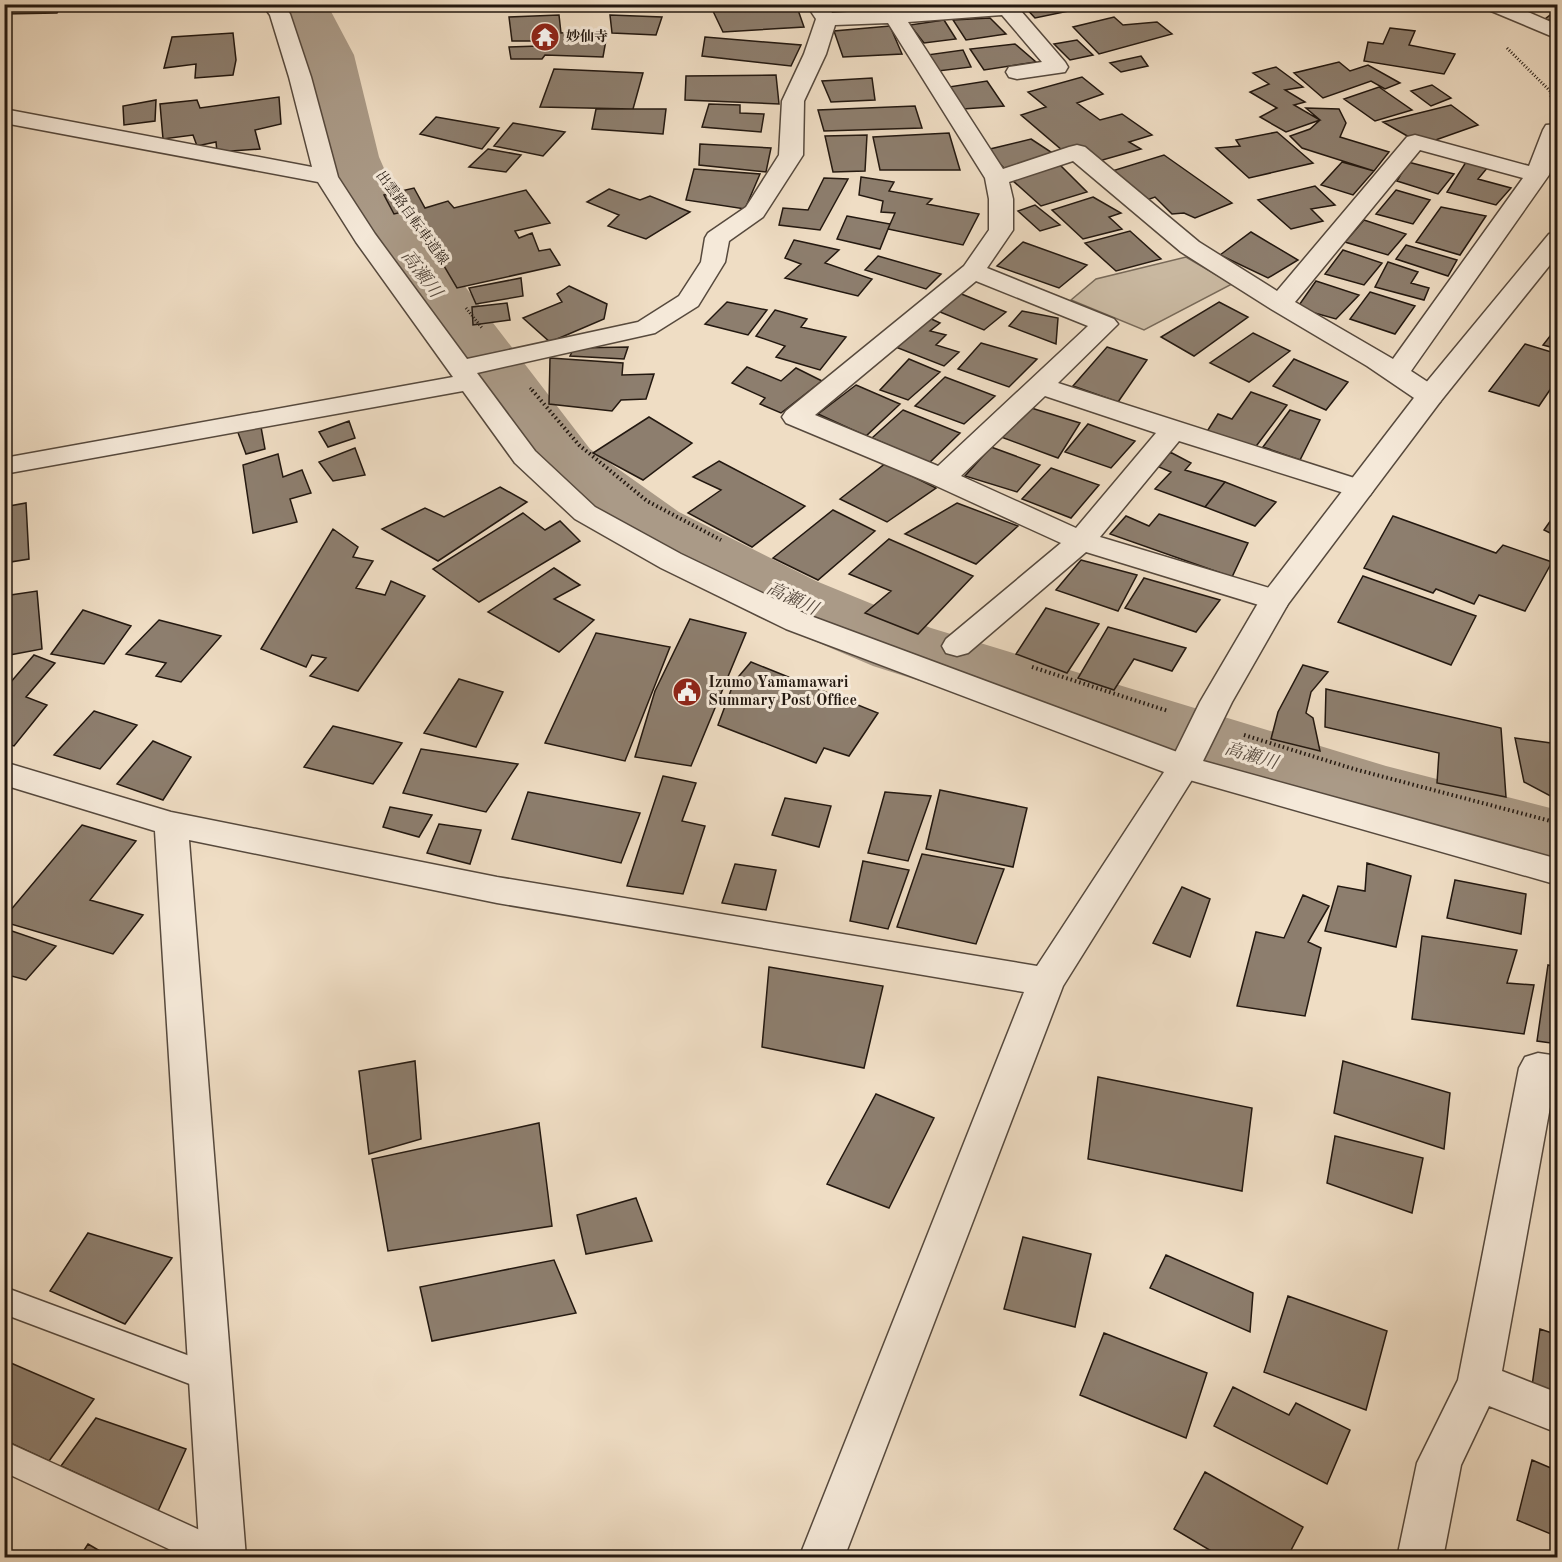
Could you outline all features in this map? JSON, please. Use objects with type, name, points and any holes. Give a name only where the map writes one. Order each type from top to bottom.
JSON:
[{"type":"street","points":[[273,4],[280,14],[300,77],[326,177],[364,237],[525,457],[585,513],[671,561],[797,622],[1185,767],[1557,872]]},
{"type":"street","points":[[1491,4],[1557,33]]},
{"type":"street","points":[[4,466],[465,375],[505,359],[646,328],[689,301],[713,262],[717,238],[755,212],[790,155],[794,101],[815,54],[821,12],[894,17],[1007,8],[1057,67],[1017,72]]},
{"type":"street","points":[[894,17],[998,178],[1001,230],[973,271],[796,417],[942,478],[1081,541],[1275,600]]},
{"type":"street","points":[[4,116],[326,177]]},
{"type":"street","points":[[1396,373],[1537,175],[1554,130]]},
{"type":"street","points":[[1280,304],[1414,142],[1537,175]]},
{"type":"street","points":[[998,178],[1077,152],[1190,247],[1430,396]]},
{"type":"street","points":[[821,1557],[1046,982],[1185,767],[1216,702],[1275,600],[1430,396],[1557,239]]},
{"type":"street","points":[[942,478],[1105,324],[973,271]]},
{"type":"street","points":[[1039,385],[1360,489]]},
{"type":"street","points":[[957,646],[1081,541],[1173,430]]},
{"type":"street","points":[[4,773],[171,824],[496,890],[1046,982]]},
{"type":"street","points":[[171,824],[223,1557]]},
{"type":"street","points":[[1420,1557],[1438,1463],[1479,1382],[1538,1068],[1557,1071]]},
{"type":"street","points":[[1479,1382],[1557,1413]]},
{"type":"lane","points":[[4,1300],[211,1378]]},
{"type":"lane","points":[[4,1456],[223,1557]]},
{"type":"path","points":[[1503,44],[1551,92],[1554,130]]},
{"type":"path","points":[[462,303],[505,359]]},
{"type":"shaded area","points":[[1186,257],[1232,284],[1144,330],[1071,300],[1096,279]]},
{"type":"building","points":[[4,4],[62,4],[57,13],[4,14]]},
{"type":"building","points":[[741,4],[797,7],[804,27],[723,32],[711,7]]},
{"type":"building","points":[[833,4],[884,4],[882,10],[833,7]]},
{"type":"building","points":[[1022,4],[1092,4],[1093,6],[1035,18]]},
{"type":"building","points":[[1558,9],[1558,23],[1545,19]]},
{"type":"building","name":"妙仙寺","points":[[559,15],[561,33],[576,32],[579,40],[606,40],[603,57],[545,55],[542,59],[511,59],[509,47],[539,46],[540,41],[512,41],[509,17]]},
{"type":"building","points":[[610,15],[662,17],[656,35],[612,33]]},
{"type":"building","points":[[1114,17],[1123,25],[1157,22],[1172,34],[1099,54],[1073,27]]},
{"type":"building","points":[[990,18],[1006,34],[966,40],[953,20]]},
{"type":"building","points":[[944,20],[956,39],[924,43],[910,25]]},
{"type":"building","points":[[890,26],[902,54],[843,57],[834,31]]},
{"type":"building","points":[[1390,28],[1415,31],[1409,45],[1455,54],[1444,74],[1364,61],[1368,42],[1383,44]]},
{"type":"building","points":[[233,33],[236,60],[233,75],[195,78],[196,64],[164,68],[172,37]]},
{"type":"building","points":[[705,37],[801,45],[791,66],[702,56]]},
{"type":"building","points":[[1077,40],[1093,55],[1070,60],[1054,44]]},
{"type":"building","points":[[1015,44],[1036,62],[984,70],[970,49]]},
{"type":"building","points":[[963,50],[971,67],[938,71],[927,55]]},
{"type":"building","points":[[1141,56],[1148,66],[1121,72],[1110,63]]},
{"type":"building","points":[[1339,62],[1350,71],[1368,65],[1400,83],[1385,89],[1371,81],[1323,98],[1294,73]]},
{"type":"building","points":[[1276,67],[1303,87],[1285,90],[1305,102],[1294,105],[1320,120],[1286,132],[1260,117],[1277,108],[1250,92],[1269,84],[1253,73]]},
{"type":"building","points":[[554,69],[643,73],[633,109],[540,107]]},
{"type":"building","points":[[776,75],[779,104],[685,100],[686,76]]},
{"type":"building","points":[[1082,77],[1103,94],[1077,103],[1100,120],[1122,114],[1152,135],[1129,142],[1141,149],[1099,161],[1062,150],[1021,115],[1046,107],[1028,92]]},
{"type":"building","points":[[872,78],[875,100],[831,102],[822,81]]},
{"type":"building","points":[[987,81],[1004,106],[963,109],[949,87]]},
{"type":"building","points":[[1432,85],[1451,98],[1431,106],[1411,91]]},
{"type":"building","points":[[1379,87],[1412,110],[1375,121],[1344,99]]},
{"type":"building","points":[[279,97],[281,124],[255,130],[260,149],[217,152],[216,142],[197,146],[193,135],[163,139],[160,104],[197,100],[200,108]]},
{"type":"building","points":[[156,100],[155,121],[124,125],[123,106]]},
{"type":"building","points":[[709,104],[740,105],[740,113],[764,114],[761,132],[702,127]]},
{"type":"building","points":[[1451,105],[1478,125],[1430,142],[1409,137],[1383,122]]},
{"type":"building","points":[[915,106],[922,128],[824,131],[818,110]]},
{"type":"building","points":[[1306,108],[1339,109],[1346,123],[1340,137],[1389,152],[1374,171],[1302,148],[1290,136],[1310,129],[1320,120]]},
{"type":"building","points":[[596,109],[666,109],[663,134],[592,129]]},
{"type":"building","points":[[436,117],[499,128],[482,149],[420,134]]},
{"type":"building","points":[[513,123],[565,132],[543,156],[494,146]]},
{"type":"building","points":[[1277,132],[1313,163],[1249,178],[1216,148],[1240,146],[1236,140]]},
{"type":"building","points":[[949,133],[960,170],[880,170],[873,137]]},
{"type":"building","points":[[867,135],[865,171],[833,172],[825,136]]},
{"type":"building","points":[[1031,139],[1054,154],[1005,169],[986,150]]},
{"type":"building","points":[[700,144],[771,148],[766,172],[699,165]]},
{"type":"building","points":[[488,149],[521,155],[506,172],[469,167]]},
{"type":"building","points":[[1164,155],[1232,203],[1195,218],[1184,213],[1172,214],[1155,197],[1147,200],[1112,171]]},
{"type":"building","points":[[1342,162],[1374,171],[1353,195],[1321,185]]},
{"type":"building","points":[[1408,162],[1454,174],[1438,194],[1397,181]]},
{"type":"building","points":[[1466,162],[1488,167],[1478,179],[1511,188],[1496,205],[1447,192]]},
{"type":"building","points":[[1060,165],[1087,192],[1041,206],[1012,180]]},
{"type":"building","points":[[694,169],[760,174],[745,209],[686,200]]},
{"type":"building","points":[[861,177],[894,182],[889,191],[932,199],[927,204],[979,214],[963,245],[888,229],[895,213],[881,212],[883,201],[859,195]]},
{"type":"building","points":[[824,178],[848,179],[820,230],[779,225],[783,208],[808,210]]},
{"type":"building","points":[[1315,186],[1335,205],[1311,209],[1323,221],[1291,229],[1258,200]]},
{"type":"building","points":[[414,188],[425,208],[448,201],[454,208],[526,190],[550,223],[515,231],[519,238],[532,233],[539,251],[550,249],[560,265],[457,288],[411,210],[394,214],[384,195]]},
{"type":"building","points":[[609,189],[640,200],[650,196],[690,212],[646,239],[608,226],[619,215],[587,202]]},
{"type":"building","points":[[1396,190],[1430,200],[1413,224],[1376,214]]},
{"type":"building","points":[[1093,197],[1121,213],[1109,217],[1122,229],[1083,239],[1052,210]]},
{"type":"building","points":[[1035,205],[1060,225],[1040,231],[1018,211]]},
{"type":"building","points":[[1441,207],[1486,216],[1460,255],[1416,242]]},
{"type":"building","points":[[847,216],[890,224],[880,249],[837,239]]},
{"type":"building","points":[[1364,220],[1406,234],[1388,255],[1345,242]]},
{"type":"building","points":[[1130,231],[1161,259],[1116,271],[1085,243]]},
{"type":"building","points":[[1251,232],[1298,260],[1268,278],[1220,255]]},
{"type":"building","points":[[794,240],[839,250],[825,263],[872,279],[858,296],[785,278],[801,264],[785,258]]},
{"type":"building","points":[[1023,242],[1087,265],[1059,288],[997,266]]},
{"type":"building","points":[[1406,245],[1457,260],[1448,276],[1396,259]]},
{"type":"building","points":[[1343,250],[1382,263],[1364,285],[1325,274]]},
{"type":"building","points":[[878,256],[941,274],[926,289],[865,270]]},
{"type":"building","points":[[1388,262],[1418,272],[1411,283],[1429,288],[1424,300],[1375,287]]},
{"type":"building","points":[[521,278],[523,296],[476,304],[469,288]]},
{"type":"building","points":[[1316,281],[1359,295],[1336,319],[1297,308]]},
{"type":"building","points":[[569,286],[607,304],[604,319],[550,342],[523,318],[562,302],[557,294]]},
{"type":"building","points":[[1370,292],[1415,306],[1395,334],[1350,319]]},
{"type":"building","points":[[959,293],[1006,312],[984,330],[940,312]]},
{"type":"building","points":[[727,302],[767,310],[748,335],[705,324]]},
{"type":"building","points":[[1219,302],[1248,317],[1194,356],[1161,337]]},
{"type":"building","points":[[507,303],[510,320],[473,325],[472,307]]},
{"type":"building","points":[[775,310],[807,319],[801,327],[846,337],[820,370],[776,357],[785,346],[756,336]]},
{"type":"building","points":[[1022,311],[1058,318],[1056,344],[1009,326]]},
{"type":"building","points":[[925,316],[940,323],[930,331],[946,335],[936,345],[959,352],[944,366],[893,346]]},
{"type":"building","points":[[1558,326],[1558,349],[1543,345]]},
{"type":"building","points":[[1253,333],[1290,351],[1249,382],[1210,363]]},
{"type":"building","points":[[981,343],[1037,359],[1009,387],[958,369]]},
{"type":"building","points":[[1525,344],[1558,354],[1558,378],[1539,406],[1489,391]]},
{"type":"building","points":[[628,347],[624,359],[570,356],[574,348]]},
{"type":"building","points":[[1107,347],[1147,360],[1118,402],[1073,386]]},
{"type":"building","points":[[550,358],[623,363],[622,375],[654,374],[646,399],[621,400],[612,411],[549,404]]},
{"type":"building","points":[[909,359],[940,372],[908,400],[880,390]]},
{"type":"building","points":[[1294,359],[1348,382],[1326,410],[1273,386]]},
{"type":"building","points":[[747,367],[781,381],[796,368],[822,381],[781,413],[760,404],[765,398],[732,383]]},
{"type":"building","points":[[945,377],[995,396],[964,424],[915,406]]},
{"type":"building","points":[[856,385],[900,404],[866,436],[818,414]]},
{"type":"building","points":[[1251,392],[1287,405],[1254,449],[1206,433],[1218,414],[1232,419]]},
{"type":"building","points":[[1028,407],[1080,423],[1058,458],[1001,437]]},
{"type":"building","points":[[903,410],[960,433],[929,463],[872,438]]},
{"type":"building","points":[[1290,410],[1320,420],[1300,460],[1263,447]]},
{"type":"building","points":[[649,417],[692,443],[643,480],[593,453]]},
{"type":"building","points":[[349,421],[355,438],[328,447],[319,432]]},
{"type":"building","points":[[1088,424],[1135,441],[1111,468],[1065,452]]},
{"type":"building","points":[[261,427],[265,449],[246,454],[237,430]]},
{"type":"building","points":[[991,447],[1040,465],[1017,492],[965,476]]},
{"type":"building","points":[[355,448],[365,475],[333,481],[319,462]]},
{"type":"building","points":[[1170,452],[1191,463],[1185,470],[1225,482],[1205,507],[1155,489],[1171,472],[1159,467]]},
{"type":"building","points":[[278,454],[283,477],[302,470],[311,493],[290,499],[297,522],[253,533],[243,465]]},
{"type":"building","points":[[719,461],[805,506],[752,547],[688,513],[721,490],[693,477]]},
{"type":"building","points":[[886,463],[936,488],[887,522],[840,499]]},
{"type":"building","points":[[1051,468],[1099,485],[1071,518],[1022,499]]},
{"type":"building","points":[[1225,482],[1276,502],[1255,526],[1205,507]]},
{"type":"building","points":[[500,487],[527,502],[438,561],[382,529],[425,508],[444,517]]},
{"type":"building","points":[[26,503],[29,559],[4,563],[4,507]]},
{"type":"building","points":[[957,503],[1018,526],[976,564],[905,534]]},
{"type":"building","points":[[833,510],[875,531],[818,580],[773,558]]},
{"type":"building","points":[[1558,510],[1558,537],[1544,530]]},
{"type":"building","points":[[523,513],[545,530],[560,521],[580,541],[479,602],[433,569]]},
{"type":"building","points":[[1159,514],[1248,543],[1232,577],[1110,534],[1126,516],[1149,526]]},
{"type":"building","points":[[1393,516],[1496,553],[1503,545],[1552,562],[1525,611],[1479,595],[1474,604],[1436,589],[1433,593],[1364,568]]},
{"type":"building","points":[[333,529],[358,547],[353,557],[373,561],[356,588],[385,595],[391,581],[425,596],[358,691],[310,676],[326,658],[312,655],[306,667],[261,649]]},
{"type":"building","points":[[889,539],[973,576],[918,634],[865,613],[891,591],[849,574]]},
{"type":"building","points":[[1081,560],[1137,575],[1118,611],[1056,590]]},
{"type":"building","points":[[554,568],[580,585],[554,599],[594,620],[559,652],[488,612]]},
{"type":"building","points":[[1363,576],[1476,616],[1451,665],[1338,622]]},
{"type":"building","points":[[1144,578],[1220,600],[1196,632],[1125,608]]},
{"type":"building","points":[[37,591],[42,649],[4,656],[4,596]]},
{"type":"building","points":[[1046,608],[1099,624],[1067,673],[1016,654]]},
{"type":"building","points":[[83,610],[131,626],[104,664],[51,654]]},
{"type":"building","points":[[690,619],[746,633],[691,766],[635,757],[655,691]]},
{"type":"building","points":[[159,620],[221,636],[181,682],[156,676],[166,663],[126,654]]},
{"type":"building","points":[[1108,627],[1186,648],[1172,671],[1134,659],[1114,690],[1078,678]]},
{"type":"building","points":[[596,633],[670,647],[625,761],[545,743]]},
{"type":"building","points":[[34,655],[55,663],[26,697],[47,705],[14,746],[4,743],[4,690]]},
{"type":"building","points":[[751,662],[878,713],[849,756],[824,748],[816,763],[718,725],[734,682]]},
{"type":"building","points":[[1303,665],[1328,672],[1311,692],[1306,713],[1313,718],[1320,751],[1271,739],[1278,712]]},
{"type":"building","points":[[459,679],[503,692],[476,747],[424,733]]},
{"type":"building","points":[[1326,689],[1501,728],[1506,797],[1437,783],[1439,753],[1325,727]]},
{"type":"building","points":[[94,711],[137,725],[100,769],[54,755]]},
{"type":"building","points":[[333,726],[402,743],[373,784],[304,767]]},
{"type":"building","points":[[1515,738],[1558,744],[1558,800],[1524,782]]},
{"type":"building","points":[[153,741],[191,757],[163,800],[117,784]]},
{"type":"building","points":[[421,749],[518,764],[486,812],[403,793]]},
{"type":"building","points":[[663,776],[696,783],[682,821],[705,826],[683,894],[627,886]]},
{"type":"building","points":[[940,790],[1027,808],[1013,867],[926,849]]},
{"type":"building","points":[[528,792],[640,813],[621,863],[512,839]]},
{"type":"building","points":[[885,792],[931,796],[908,861],[868,853]]},
{"type":"building","points":[[785,798],[831,806],[819,847],[772,835]]},
{"type":"building","points":[[390,807],[432,815],[419,837],[383,827]]},
{"type":"building","points":[[439,824],[481,830],[470,864],[427,853]]},
{"type":"building","points":[[82,825],[136,841],[90,900],[143,915],[113,954],[4,922],[4,918]]},
{"type":"building","points":[[922,854],[1004,869],[976,944],[897,927]]},
{"type":"building","points":[[863,861],[909,870],[888,929],[850,921]]},
{"type":"building","points":[[1367,863],[1411,876],[1396,947],[1325,931],[1338,886],[1365,891]]},
{"type":"building","points":[[735,864],[776,870],[766,910],[722,903]]},
{"type":"building","points":[[1455,880],[1526,894],[1521,934],[1447,918]]},
{"type":"building","points":[[1182,887],[1210,899],[1190,957],[1153,943]]},
{"type":"building","points":[[1303,895],[1329,906],[1308,942],[1321,948],[1305,1016],[1237,1006],[1256,932],[1284,938]]},
{"type":"building","points":[[6,929],[56,946],[26,980],[4,974]]},
{"type":"building","points":[[1422,936],[1517,950],[1507,983],[1534,985],[1524,1034],[1412,1019]]},
{"type":"building","points":[[1548,965],[1558,967],[1558,1044],[1537,1041]]},
{"type":"building","points":[[769,967],[883,986],[864,1068],[762,1047]]},
{"type":"building","points":[[415,1061],[421,1139],[369,1154],[359,1071]]},
{"type":"building","points":[[1343,1061],[1450,1093],[1444,1149],[1334,1113]]},
{"type":"building","points":[[1098,1077],[1252,1108],[1242,1191],[1088,1159]]},
{"type":"building","points":[[876,1094],[934,1118],[889,1208],[827,1184]]},
{"type":"building","points":[[539,1123],[552,1226],[388,1251],[372,1159]]},
{"type":"building","points":[[1335,1136],[1423,1158],[1412,1213],[1327,1183]]},
{"type":"building","points":[[636,1198],[652,1241],[586,1254],[577,1215]]},
{"type":"building","points":[[88,1233],[172,1258],[125,1324],[50,1291]]},
{"type":"building","points":[[1023,1237],[1091,1254],[1075,1327],[1004,1309]]},
{"type":"building","points":[[1166,1255],[1253,1293],[1250,1332],[1150,1288]]},
{"type":"building","points":[[554,1260],[576,1313],[432,1341],[420,1287]]},
{"type":"building","points":[[1288,1296],[1387,1331],[1366,1410],[1264,1372]]},
{"type":"building","points":[[1540,1329],[1558,1335],[1558,1395],[1532,1386]]},
{"type":"building","points":[[1104,1333],[1207,1373],[1186,1438],[1080,1395]]},
{"type":"building","points":[[4,1360],[94,1399],[49,1461],[4,1440]]},
{"type":"building","points":[[1233,1387],[1289,1415],[1296,1403],[1350,1430],[1327,1484],[1214,1426]]},
{"type":"building","points":[[96,1418],[186,1449],[158,1511],[61,1466]]},
{"type":"building","points":[[1532,1460],[1558,1471],[1558,1537],[1517,1520]]},
{"type":"building","points":[[1205,1472],[1303,1527],[1287,1558],[1223,1558],[1174,1529]]},
{"type":"building","points":[[88,1544],[112,1558],[79,1558]]},
{"type":"waterway","name":"高瀬川","points":[[299,4],[325,55],[348,157],[366,201],[563,465],[652,529],[787,599],[902,647],[1380,796],[1558,843]]},
{"type":"place","name":"妙仙寺","points":[[545,37]]},
{"type":"place","name":"Izumo Yamamawari Summary Post Office","points":[[687,692]]}]
